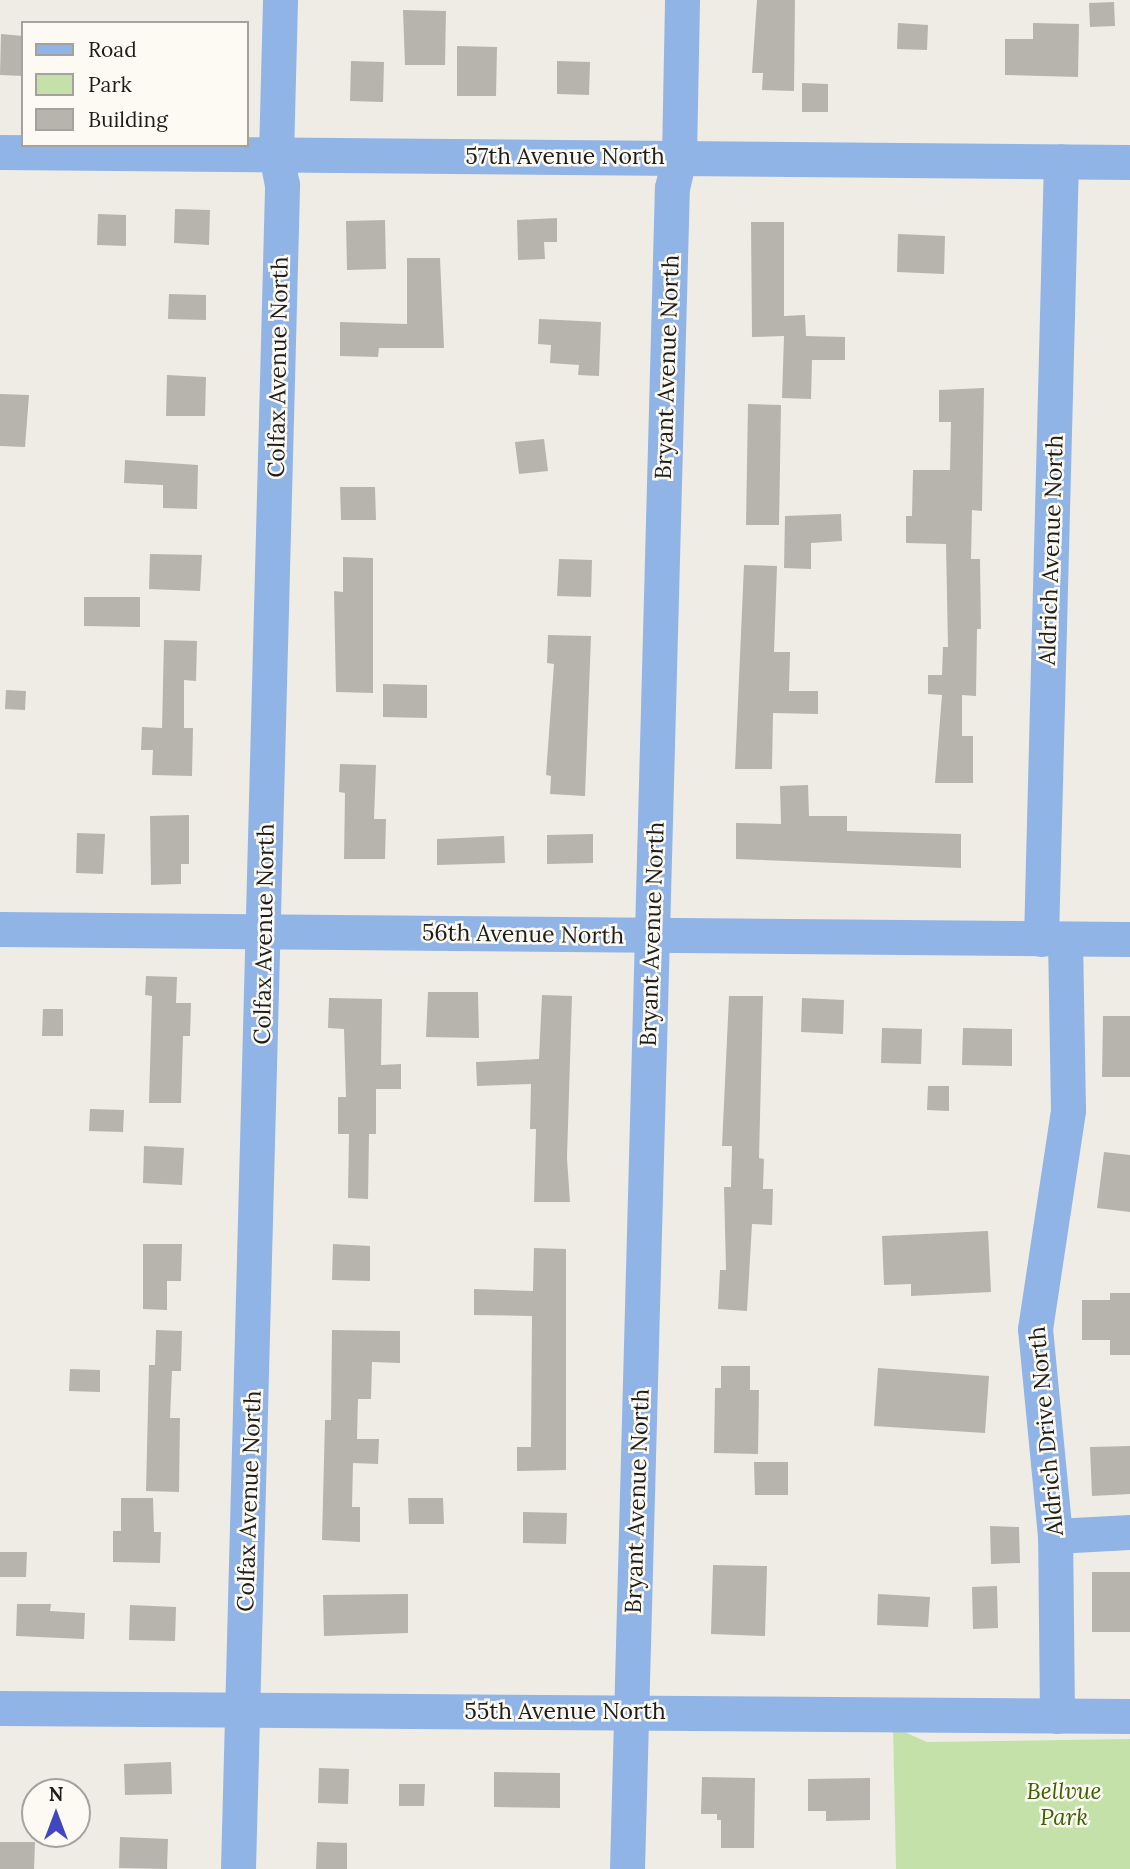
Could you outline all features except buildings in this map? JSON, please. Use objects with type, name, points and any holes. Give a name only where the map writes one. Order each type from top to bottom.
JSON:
[{"type":"street","name":"Colfax Avenue North","points":[[239,1869],[282,185],[276,154],[280,0]]},
{"type":"street","name":"Bryant Avenue North","points":[[627,1869],[672,188],[679,157],[682,0]]},
{"type":"street","name":"57th Avenue North","points":[[0,152],[1130,162]]},
{"type":"street","name":"Aldrich Avenue North","points":[[1053,939],[1061,161]]},
{"type":"street","name":"56th Avenue North","points":[[0,929],[1130,939]]},
{"type":"street","name":"Aldrich Drive North","points":[[1053,939],[1068,1110],[1035,1329],[1055,1536],[1057,1716]]},
{"type":"street","points":[[1055,1536],[1130,1532]]},
{"type":"street","name":"55th Avenue North","points":[[0,1708],[1130,1716]]},
{"type":"green space","name":"Bellvue Park","points":[[893,1727],[927,1742],[1130,1739],[1130,1869],[896,1869]]}]
